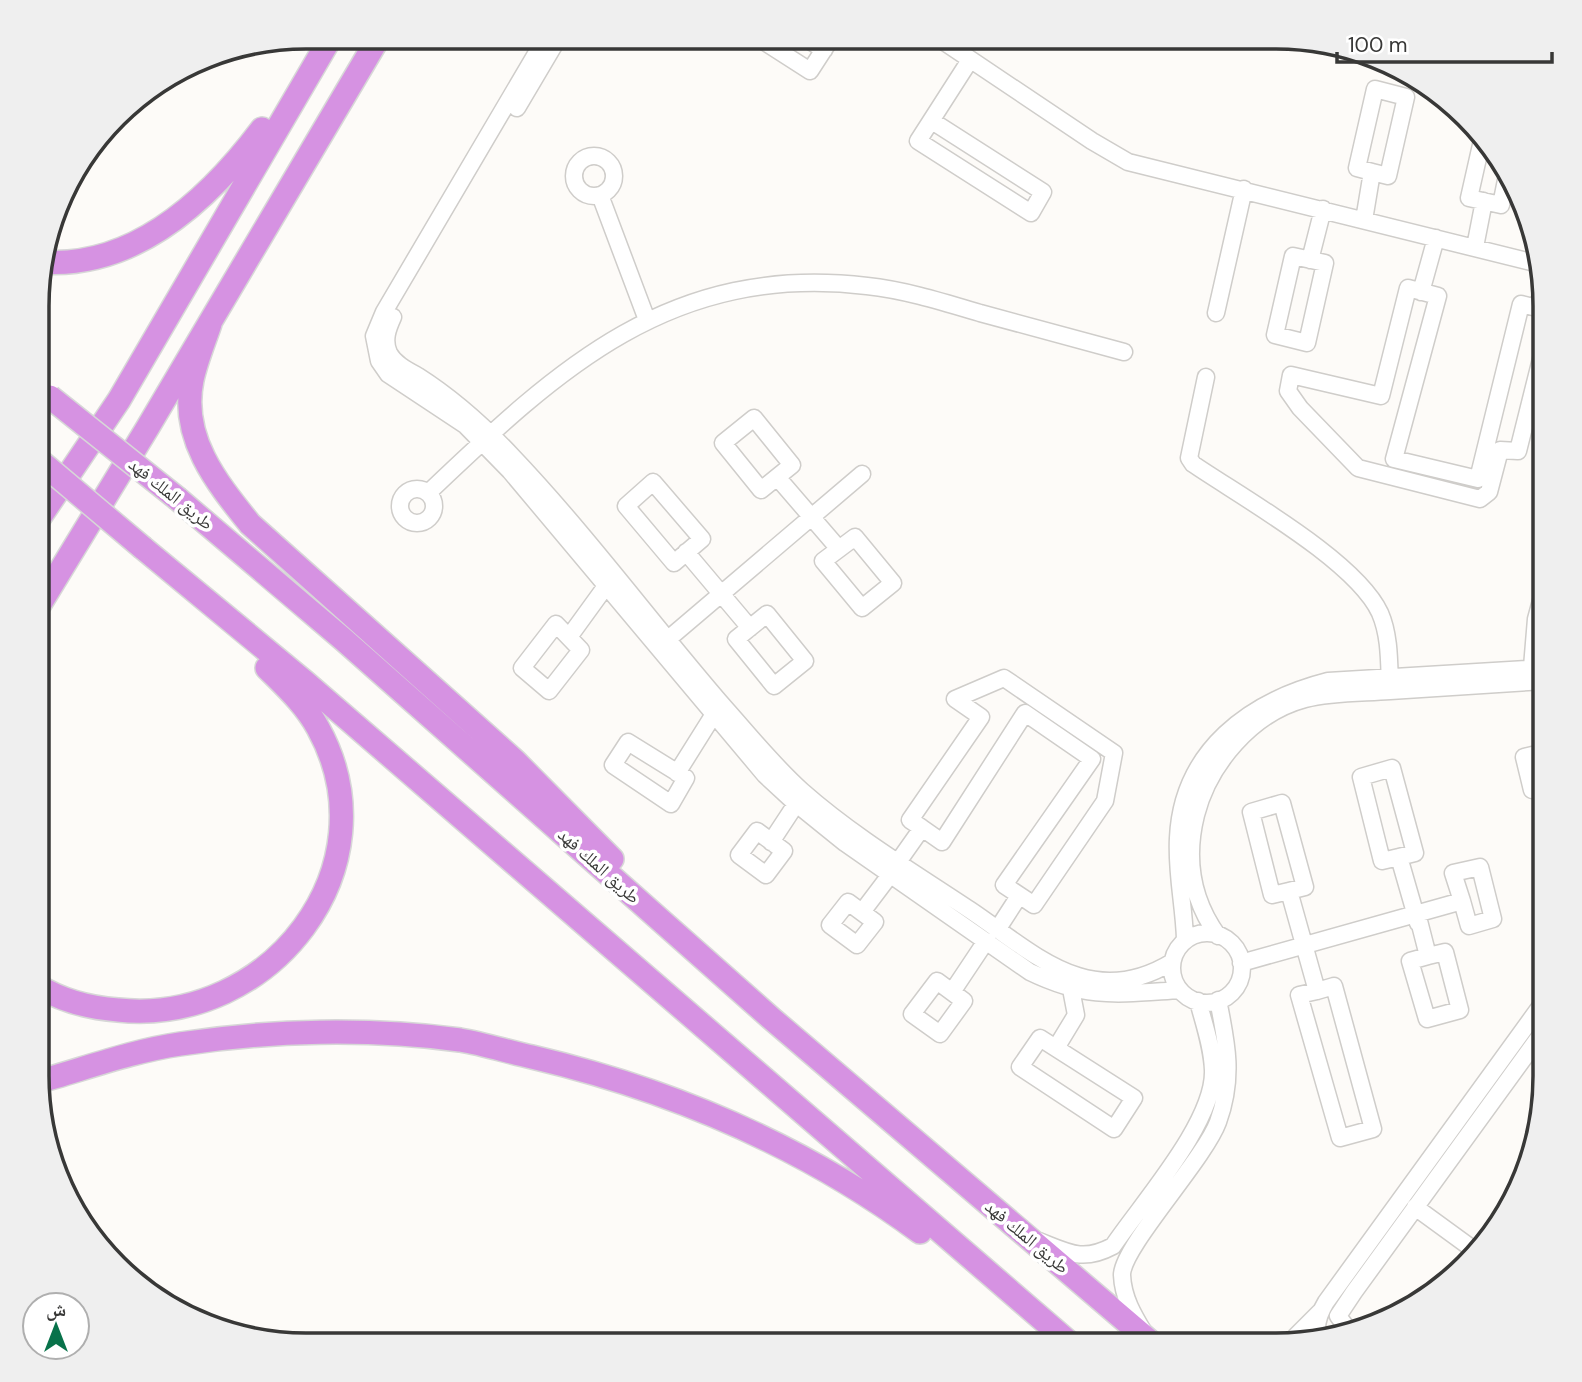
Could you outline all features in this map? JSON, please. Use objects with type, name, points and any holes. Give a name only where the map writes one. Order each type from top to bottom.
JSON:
[{"type":"highway","points":[[53,260],[104,253],[134,243],[177,220],[209,192],[242,155],[322,49]]},
{"type":"highway","points":[[49,504],[119,400],[324,49]]},
{"type":"highway","points":[[49,589],[210,324],[372,49]]},
{"type":"highway","points":[[210,324],[191,382],[191,423],[200,453],[215,481],[250,524],[515,761],[772,1019]]},
{"type":"highway","name":"طريق الملك فهد","points":[[49,395],[178,499],[344,640],[772,1019],[1023,1234],[1145,1333]]},
{"type":"highway","points":[[49,469],[305,682],[1058,1333]]},
{"type":"highway","points":[[49,990],[94,1008],[138,1013],[175,1009],[207,1001],[247,984],[276,961],[299,936],[316,910],[329,881],[338,841],[342,803],[319,729],[302,704],[171,571]]},
{"type":"highway","points":[[49,1079],[179,1044],[293,1034],[384,1035],[461,1040],[566,1065],[653,1092],[724,1120],[821,1165],[899,1216],[1057,1333]]},
{"type":"street","points":[[539,49],[384,312],[374,336],[379,361],[388,374],[486,438],[530,475],[767,756],[802,791],[894,869]]},
{"type":"street","points":[[552,49],[388,328],[386,341],[394,361],[448,396],[486,438],[510,471],[765,775],[796,804],[991,935],[1069,974],[1100,980],[1132,980],[1154,974],[1172,962]]},
{"type":"street","points":[[776,49],[810,71],[824,49]]},
{"type":"street","points":[[954,49],[1128,162],[1529,261]]},
{"type":"street","points":[[932,121],[1043,192],[1031,213],[918,141],[970,60]]},
{"type":"street","points":[[1375,89],[1406,97],[1388,176],[1372,172],[1357,169],[1375,89]]},
{"type":"street","points":[[1480,149],[1469,198],[1501,205],[1505,187]]},
{"type":"street","points":[[1364,220],[1372,172]]},
{"type":"street","points":[[1216,313],[1244,189]]},
{"type":"street","points":[[600,195],[647,320]]},
{"type":"street","points":[[1475,247],[1484,201]]},
{"type":"street","points":[[1310,260],[1323,209]]},
{"type":"street","points":[[1421,292],[1436,238]]},
{"type":"street","points":[[1293,256],[1310,260],[1325,263],[1307,343],[1275,335],[1293,256]]},
{"type":"street","points":[[428,493],[486,438],[567,370],[619,334],[665,311],[717,295],[821,284],[866,286],[911,293],[1124,352]]},
{"type":"street","points":[[1533,307],[1521,304],[1478,479],[1394,459],[1438,296],[1408,288],[1381,396],[1291,375],[1288,391],[1300,408],[1358,468],[1475,499],[1484,498],[1489,492],[1500,450],[1518,451],[1533,391]]},
{"type":"street","points":[[1206,377],[1189,458],[1193,464],[1342,565],[1367,591],[1380,614],[1387,639],[1390,684]]},
{"type":"street","points":[[754,418],[792,465],[777,477],[761,490],[723,443],[754,418]]},
{"type":"street","points":[[667,640],[862,474]]},
{"type":"street","points":[[777,477],[839,549]]},
{"type":"street","points":[[653,482],[702,539],[686,552],[674,563],[626,506],[653,482]]},
{"type":"street","points":[[855,537],[893,583],[862,608],[824,561],[839,549],[855,537]]},
{"type":"street","points":[[686,552],[750,628]]},
{"type":"street","points":[[569,638],[606,586]]},
{"type":"street","points":[[767,614],[805,661],[774,686],[736,639],[750,628],[767,614]]},
{"type":"street","points":[[1185,939],[1178,880],[1178,836],[1191,785],[1207,756],[1228,729],[1256,709],[1294,690],[1328,681],[1390,684],[1533,675]]},
{"type":"street","points":[[1004,678],[1114,753],[1105,801],[1034,905],[1004,885],[1092,759],[1025,713],[943,842],[922,828],[910,820],[981,716],[955,699],[1004,678]]},
{"type":"street","points":[[1219,936],[1202,914],[1195,895],[1191,835],[1207,785],[1221,760],[1240,738],[1262,721],[1303,700],[1390,684]]},
{"type":"street","points":[[677,773],[713,714]]},
{"type":"street","points":[[1533,755],[1524,757],[1533,790]]},
{"type":"street","points":[[1392,768],[1415,853],[1399,856],[1382,861],[1361,778],[1392,768]]},
{"type":"street","points":[[1282,803],[1305,887],[1289,891],[1272,895],[1251,812],[1282,803]]},
{"type":"street","points":[[771,842],[796,804]]},
{"type":"street","points":[[862,912],[922,828]]},
{"type":"street","points":[[1399,856],[1428,956]]},
{"type":"street","points":[[1289,891],[1307,944],[1317,990]]},
{"type":"street","points":[[952,992],[1019,896]]},
{"type":"street","points":[[1241,963],[1417,917],[1462,901]]},
{"type":"street","points":[[1207,932],[1219,936],[1228,939],[1241,957],[1241,979],[1228,997],[1207,1004],[1185,997],[1172,979],[1172,957],[1185,939],[1207,932]]},
{"type":"street","points":[[991,935],[1030,972],[1071,989],[1109,996],[1180,990]]},
{"type":"street","points":[[1334,986],[1373,1129],[1339,1138],[1299,995],[1317,990],[1334,986]]},
{"type":"street","points":[[1056,1048],[1076,1015],[1071,989]]},
{"type":"street","points":[[1149,1333],[1127,1305],[1122,1273],[1132,1247],[1205,1147],[1218,1123],[1229,1080],[1219,1000]]},
{"type":"street","points":[[1023,1234],[1074,1255],[1095,1256],[1113,1246],[1191,1136],[1207,1102],[1213,1072],[1208,1037],[1198,1001]]},
{"type":"street","points":[[1300,1332],[1323,1307],[1533,1017]]},
{"type":"street","points":[[1040,1038],[1056,1048],[1134,1098],[1114,1129],[1020,1067],[1040,1038]]},
{"type":"street","points":[[1333,1326],[1338,1316],[1533,1046]]},
{"type":"street","points":[[1415,1208],[1469,1246]]},
{"type":"street","points":[[1323,1307],[1338,1316],[1344,1324]]},
{"type":"street","points":[[1320,1329],[1323,1307]]}]
